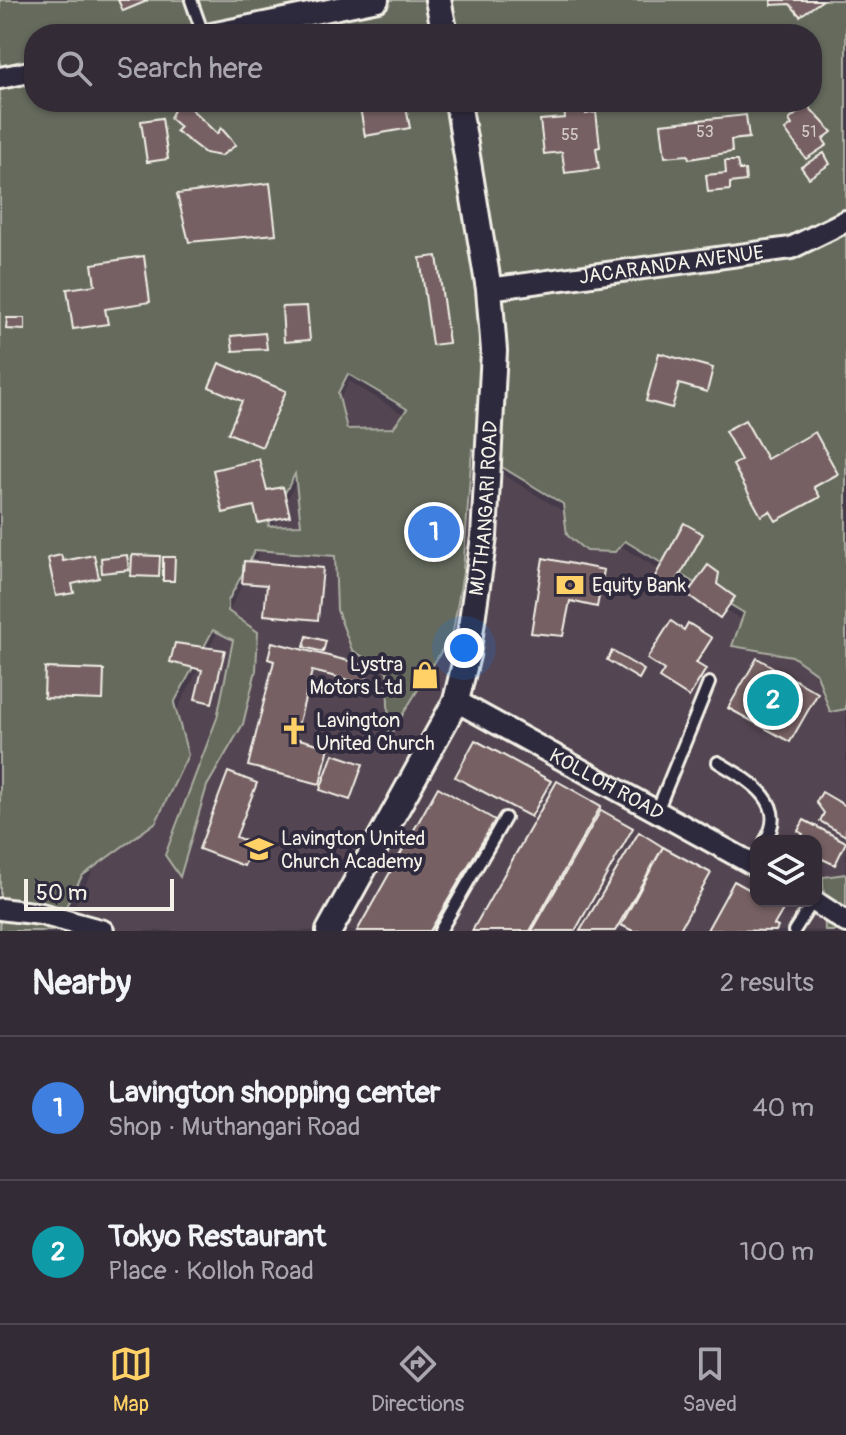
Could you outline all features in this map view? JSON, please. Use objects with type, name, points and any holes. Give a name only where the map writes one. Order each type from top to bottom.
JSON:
[{"type":"street","points":[[260,24],[378,0]]},
{"type":"street","points":[[438,0],[443,24]]},
{"type":"street","points":[[0,78],[24,73]]},
{"type":"street","name":"MUTHANGARI ROAD","points":[[329,931],[456,701],[467,655],[484,537],[494,351],[489,289],[460,112]]},
{"type":"street","name":"JACARANDA AVENUE","points":[[489,289],[791,248],[846,221]]},
{"type":"street","name":"KOLLOH ROAD","points":[[456,701],[750,859]]},
{"type":"street","points":[[822,907],[846,922]]},
{"type":"street","points":[[0,909],[41,914],[103,931]]},
{"type":"lane","points":[[191,0],[199,24]]},
{"type":"lane","points":[[657,811],[709,683]]},
{"type":"lane","points":[[718,762],[763,793],[771,806],[774,820],[768,835]]},
{"type":"lane","points":[[440,931],[505,818]]},
{"type":"lane","points":[[794,931],[809,907]]},
{"type":"shaded area","points":[[349,381],[846,683],[846,931],[61,931]]},
{"type":"green space","points":[[0,0],[846,0],[846,709],[830,712],[817,674],[792,656],[732,646],[744,613],[625,541],[615,552],[586,551],[567,535],[563,504],[472,449],[463,572],[453,632],[389,737],[387,671],[352,650],[337,610],[335,556],[255,550],[228,601],[228,611],[258,632],[256,670],[243,724],[207,786],[180,877],[165,855],[217,718],[233,640],[213,630],[174,703],[188,755],[156,822],[82,876],[53,931],[0,931]],"holes":[[[348,374],[407,409],[393,428],[347,429],[338,393]],[[295,474],[301,525],[268,526]]]},
{"type":"green space","points":[[846,874],[846,931],[825,931],[823,877]]},
{"type":"building","points":[[118,0],[147,0],[147,1],[123,11]]},
{"type":"building","points":[[771,0],[823,0],[800,16],[790,4],[771,5]]},
{"type":"building","points":[[173,112],[194,112],[217,134],[221,128],[236,145],[221,156],[205,153],[176,131],[180,127],[170,118]]},
{"type":"building","points":[[361,112],[407,112],[410,128],[365,136]]},
{"type":"building","points":[[564,112],[596,112],[599,169],[565,173],[562,152],[544,154],[540,120],[565,118]]},
{"type":"building","points":[[799,112],[813,112],[832,132],[823,139],[827,145],[806,159],[785,130],[792,125],[789,120]]},
{"type":"building","points":[[746,115],[749,138],[731,140],[732,152],[689,159],[688,155],[665,157],[661,124]]},
{"type":"building","points":[[162,118],[168,159],[147,162],[141,121]]},
{"type":"building","points":[[824,153],[830,164],[809,178],[801,167]]},
{"type":"building","points":[[725,161],[737,161],[739,170],[745,170],[746,181],[730,183],[730,190],[708,192],[706,175],[726,173]]},
{"type":"building","points":[[270,183],[276,234],[189,242],[177,194]]},
{"type":"building","points":[[144,256],[150,302],[105,309],[108,324],[73,329],[67,289],[95,285],[92,264]]},
{"type":"building","points":[[437,256],[449,343],[432,345],[420,258]]},
{"type":"building","points":[[307,306],[310,340],[284,342],[282,307]]},
{"type":"building","points":[[7,318],[25,318],[25,330],[6,329]]},
{"type":"building","points":[[265,333],[267,349],[233,351],[231,336]]},
{"type":"building","points":[[659,353],[713,368],[707,392],[679,384],[672,408],[646,401]]},
{"type":"building","points":[[219,363],[286,391],[262,447],[228,433],[242,401],[209,387]]},
{"type":"building","points":[[745,420],[767,459],[815,432],[838,474],[814,487],[820,497],[776,521],[770,511],[761,516],[733,465],[741,460],[725,431]]},
{"type":"building","points":[[259,459],[267,490],[283,487],[290,516],[258,523],[254,506],[223,513],[213,470]]},
{"type":"building","points":[[684,523],[703,534],[672,590],[653,580]]},
{"type":"building","points":[[61,555],[63,561],[94,555],[99,578],[72,584],[74,593],[56,596],[48,558]]},
{"type":"building","points":[[127,555],[129,570],[102,573],[101,558]]},
{"type":"building","points":[[132,555],[160,556],[159,577],[131,576]]},
{"type":"building","points":[[163,557],[175,557],[174,581],[163,581]]},
{"type":"building","name":"Equity Bank","points":[[543,558],[604,570],[597,607],[570,601],[563,636],[531,633]]},
{"type":"building","points":[[244,561],[323,568],[318,620],[264,615],[267,585],[242,583]]},
{"type":"building","points":[[708,565],[719,573],[717,584],[735,597],[720,618],[687,594]]},
{"type":"building","points":[[671,621],[684,630],[688,623],[712,638],[696,663],[706,669],[689,697],[659,678],[664,670],[647,659]]},
{"type":"building","points":[[307,636],[326,641],[323,652],[304,647]]},
{"type":"building","points":[[272,642],[369,666],[365,684],[312,671],[295,738],[329,747],[320,784],[248,766],[274,661],[268,659]]},
{"type":"building","points":[[175,643],[225,650],[212,703],[195,699],[202,670],[170,662]]},
{"type":"building","points":[[612,651],[644,670],[639,679],[607,660]]},
{"type":"building","points":[[757,658],[818,693],[790,742],[728,708]]},
{"type":"building","points":[[45,668],[104,670],[103,700],[44,698]]},
{"type":"building","points":[[475,740],[551,781],[531,817],[455,777]]},
{"type":"building","points":[[333,754],[363,764],[350,800],[320,790]]},
{"type":"building","points":[[228,772],[257,783],[236,837],[253,844],[244,866],[199,849]]},
{"type":"building","points":[[557,781],[601,806],[530,931],[472,931]]},
{"type":"building","points":[[438,787],[495,820],[430,931],[357,931]]},
{"type":"building","points":[[822,792],[846,806],[846,836],[820,821],[824,813],[816,802]]},
{"type":"building","points":[[601,810],[633,828],[575,931],[532,931]]},
{"type":"building","points":[[804,820],[846,842],[835,865],[822,859],[822,835],[802,835],[798,831]]},
{"type":"building","points":[[639,832],[663,847],[615,931],[580,931]]},
{"type":"building","points":[[663,847],[711,873],[679,931],[633,931],[621,925]]},
{"type":"building","points":[[734,881],[750,890],[750,907],[784,908],[774,925],[778,927],[776,931],[707,930]]},
{"type":"place","name":"Lavington shopping center","points":[[434,532]]},
{"type":"place","name":"Equity Bank","points":[[570,585]]},
{"type":"place","name":"Lystra Motors Ltd","points":[[425,675]]},
{"type":"place","name":"Tokyo Restaurant","points":[[773,700]]},
{"type":"place","name":"Lavington United Church","points":[[294,731]]},
{"type":"place","name":"Lavington United Church Academy","points":[[259,849]]}]
